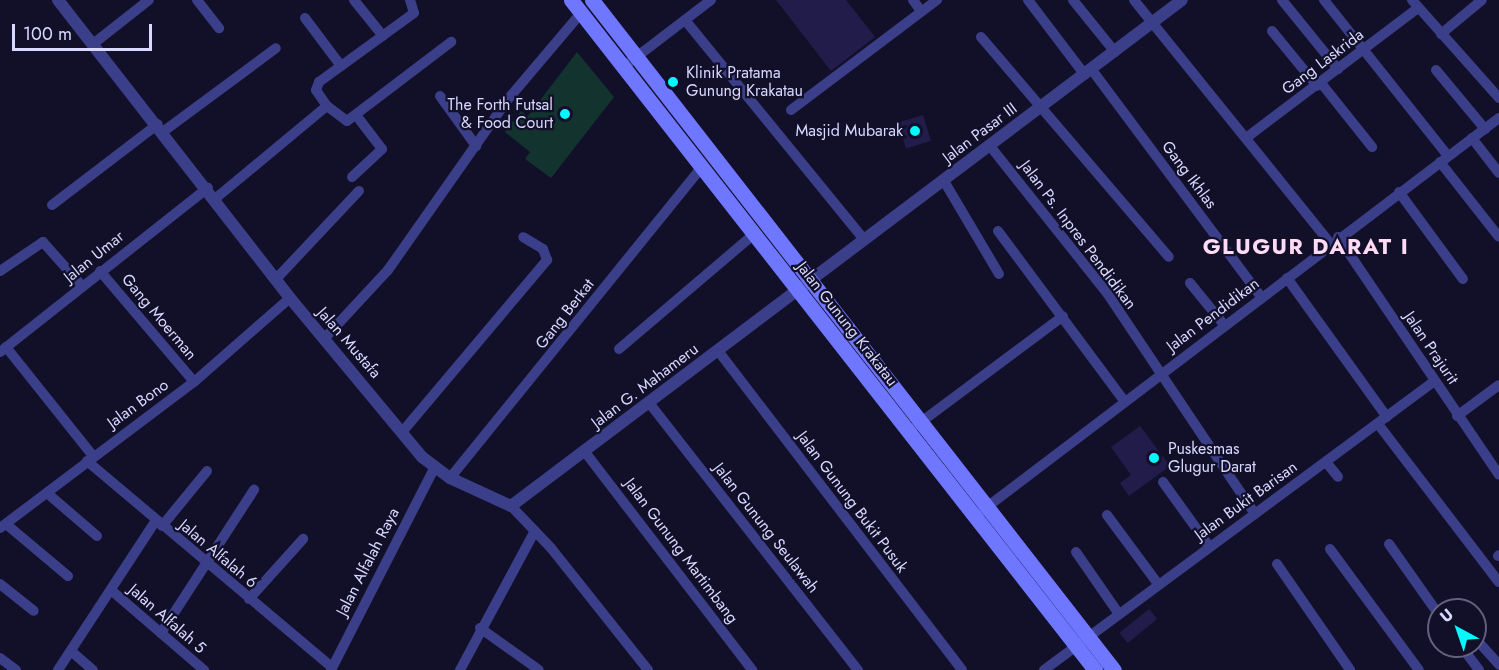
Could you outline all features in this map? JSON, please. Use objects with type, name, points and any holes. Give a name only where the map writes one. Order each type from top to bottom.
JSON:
[{"type":"main road","name":"Jalan Gunung Krakatau","points":[[571,0],[753,236],[914,427],[1083,642],[1114,670]]},
{"type":"main road","name":"Jalan Gunung Krakatau","points":[[592,0],[812,277],[914,427]]},
{"type":"main road","name":"Jalan Gunung Krakatau","points":[[1083,642],[1095,670]]},
{"type":"street","name":"Jalan Mustafa","points":[[58,0],[212,193],[290,298],[434,469],[511,506],[535,531],[648,670]]},
{"type":"street","points":[[93,44],[149,0]]},
{"type":"street","points":[[196,0],[219,28]]},
{"type":"street","points":[[354,0],[382,36]]},
{"type":"street","points":[[410,0],[416,12],[341,66],[316,87],[327,106],[342,122],[356,115],[451,42]]},
{"type":"street","points":[[622,68],[711,0]]},
{"type":"street","points":[[791,111],[918,7],[931,0]]},
{"type":"street","points":[[918,7],[937,0]]},
{"type":"street","name":"Gang Ikhlas","points":[[1028,0],[1088,72],[1262,298]]},
{"type":"street","points":[[1073,0],[1114,52]]},
{"type":"street","name":"Jalan Prajurit","points":[[1134,0],[1246,138],[1334,240],[1499,475]]},
{"type":"street","name":"Jalan Pasar III","points":[[796,289],[1042,108],[1182,0]]},
{"type":"street","points":[[1282,0],[1338,69]]},
{"type":"street","points":[[1324,0],[1364,50],[1499,237]]},
{"type":"street","points":[[1441,34],[1482,0]]},
{"type":"street","points":[[1415,4],[1499,99]]},
{"type":"street","name":"Gang Laskrida","points":[[1246,138],[1364,50],[1415,4]]},
{"type":"street","points":[[324,339],[388,270],[476,146],[581,13]]},
{"type":"street","points":[[305,18],[341,66]]},
{"type":"street","points":[[686,20],[864,238]]},
{"type":"street","points":[[1272,31],[1372,147]]},
{"type":"street","points":[[981,37],[1169,257]]},
{"type":"street","points":[[52,205],[276,48]]},
{"type":"street","points":[[1436,70],[1485,129]]},
{"type":"street","points":[[440,96],[476,146]]},
{"type":"street","name":"Jalan Umar","points":[[2,348],[100,271],[212,193],[327,106]]},
{"type":"street","points":[[352,177],[382,149],[356,115]]},
{"type":"street","name":"Jalan Pendidikan","points":[[981,512],[1262,298],[1334,240],[1499,118]]},
{"type":"street","points":[[1472,138],[1499,172]]},
{"type":"street","name":"Jalan Ps. Inpres Pendidikan","points":[[990,146],[1107,294],[1255,514]]},
{"type":"street","name":"Gang Berkat","points":[[450,478],[702,167]]},
{"type":"street","points":[[944,181],[999,274]]},
{"type":"street","points":[[276,279],[359,191]]},
{"type":"street","points":[[1399,192],[1463,279]]},
{"type":"street","points":[[998,231],[1125,402]]},
{"type":"street","points":[[619,350],[753,236]]},
{"type":"street","points":[[403,431],[546,263],[543,249],[524,237]]},
{"type":"street","points":[[0,271],[43,242],[82,286]]},
{"type":"street","name":"Gang Moerman","points":[[100,271],[194,382]]},
{"type":"street","points":[[1287,278],[1383,421],[1499,582]]},
{"type":"street","points":[[1190,283],[1225,326]]},
{"type":"street","name":"Jalan G. Mahameru","points":[[511,506],[719,352],[796,289]]},
{"type":"street","name":"Jalan Bono","points":[[3,526],[194,382],[290,298]]},
{"type":"street","points":[[914,427],[1063,316]]},
{"type":"street","name":"Jalan Alfalah 6","points":[[2,348],[90,459],[207,566],[331,669]]},
{"type":"street","name":"Jalan Gunung Bukit Pusuk","points":[[719,352],[962,670]]},
{"type":"street","name":"Jalan Bukit Barisan","points":[[1044,670],[1434,381]]},
{"type":"street","points":[[1457,416],[1499,385]]},
{"type":"street","name":"Jalan Gunung Seulawah","points":[[650,404],[858,670]]},
{"type":"street","name":"Jalan Gunung Martimbang","points":[[585,452],[752,670]]},
{"type":"street","points":[[1326,462],[1338,477]]},
{"type":"street","name":"Jalan Alfalah Raya","points":[[331,669],[434,469]]},
{"type":"street","points":[[58,670],[159,523],[207,471]]},
{"type":"street","points":[[1163,482],[1209,546]]},
{"type":"street","points":[[161,633],[255,490]]},
{"type":"street","points":[[47,493],[97,536]]},
{"type":"street","points":[[1107,515],[1158,584]]},
{"type":"street","points":[[3,526],[68,576]]},
{"type":"street","points":[[460,670],[480,628],[535,531]]},
{"type":"street","points":[[249,599],[303,539]]},
{"type":"street","points":[[1389,544],[1427,598]]},
{"type":"street","points":[[1330,549],[1419,670]]},
{"type":"street","points":[[1076,552],[1119,614]]},
{"type":"street","points":[[1277,564],[1350,670]]},
{"type":"street","points":[[0,584],[34,611]]},
{"type":"street","name":"Jalan Alfalah 5","points":[[111,590],[204,670]]},
{"type":"street","points":[[480,628],[539,670]]},
{"type":"street","points":[[71,651],[93,670]]},
{"type":"street","points":[[1487,652],[1499,666]]},
{"type":"street","points":[[0,658],[16,670]]},
{"type":"green space","name":"The Forth Futsal & Food Court","points":[[577,52],[614,97],[551,178],[525,159],[530,152],[505,132],[521,111],[528,116]]},
{"type":"building","points":[[776,0],[846,0],[875,37],[831,71]]},
{"type":"building","name":"Masjid Mubarak","points":[[923,115],[931,141],[906,148],[898,123]]},
{"type":"building","name":"Puskesmas Glugur Darat","points":[[1140,426],[1170,466],[1129,496],[1120,483],[1131,475],[1111,447]]},
{"type":"building","points":[[1149,609],[1157,619],[1128,643],[1119,633]]},
{"type":"place","name":"Klinik Pratama Gunung Krakatau","points":[[673,82]]},
{"type":"place","name":"The Forth Futsal & Food Court","points":[[565,114]]},
{"type":"place","name":"Masjid Mubarak","points":[[915,131]]},
{"type":"place","name":"Puskesmas Glugur Darat","points":[[1154,458]]},
{"type":"district","name":"GLUGUR DARAT I","points":[[1306,247]]}]
